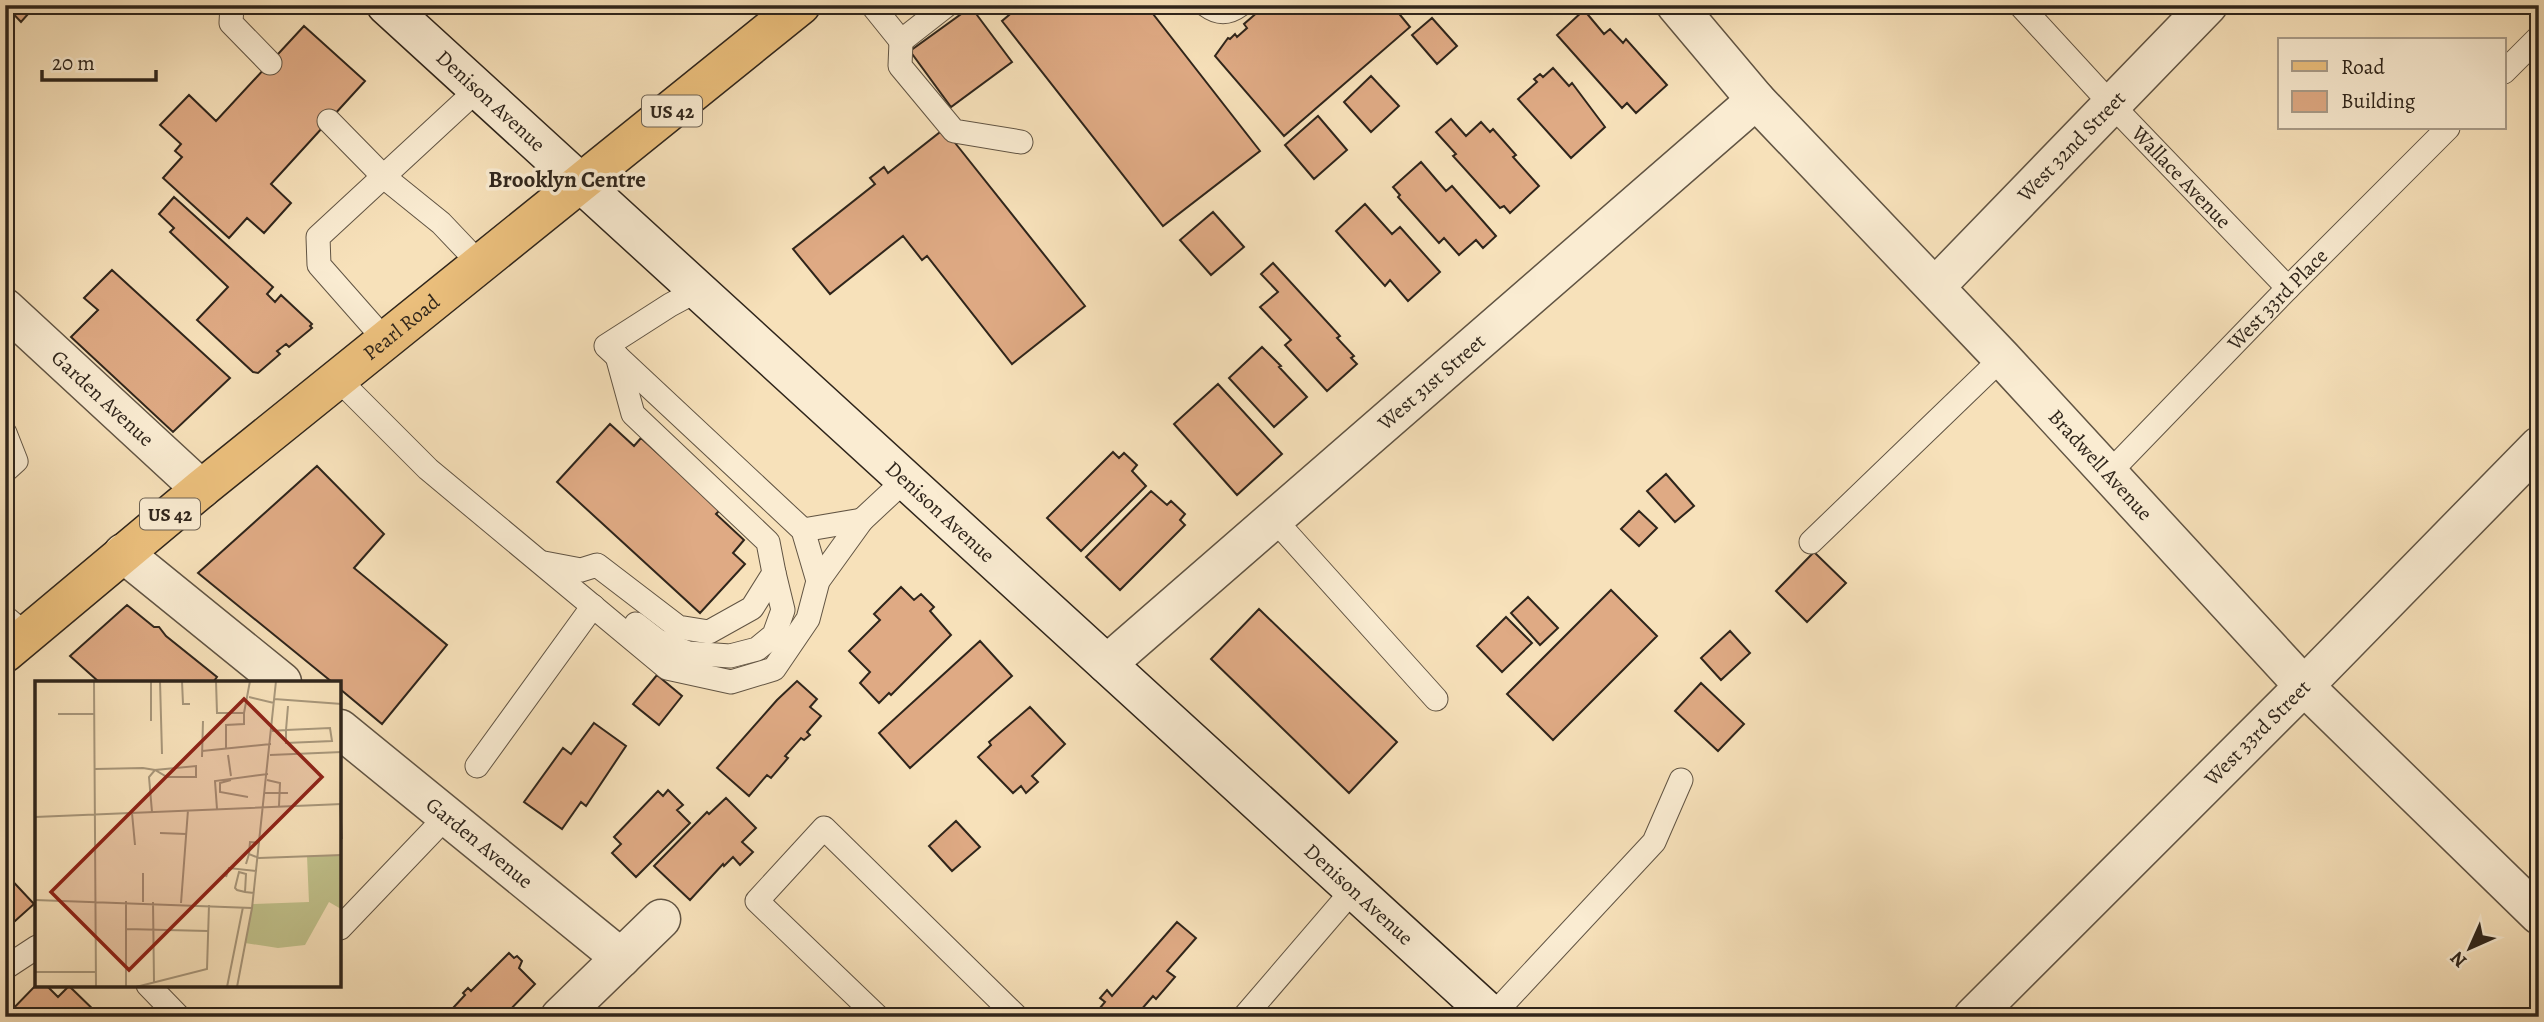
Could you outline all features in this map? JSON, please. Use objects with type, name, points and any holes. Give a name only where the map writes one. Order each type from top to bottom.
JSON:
[{"type":"main road","name":"Pearl Road","points":[[12,635],[123,553],[801,5]]},
{"type":"street","name":"Denison Avenue","points":[[386,5],[1493,1016]]},
{"type":"street","name":"Bradwell Avenue","points":[[1675,5],[1756,100],[2002,358],[2304,686],[2539,915]]},
{"type":"street","name":"West 32nd Street","points":[[1935,287],[2208,5]]},
{"type":"street","name":"West 31st Street","points":[[1107,664],[1756,100]]},
{"type":"street","name":"Garden Avenue","points":[[5,308],[201,489]]},
{"type":"street","name":"West 33rd Street","points":[[1973,1017],[2539,446]]},
{"type":"street","points":[[123,553],[281,681]]},
{"type":"street","name":"Garden Avenue","points":[[341,730],[621,958]]},
{"type":"street","points":[[560,1017],[661,919]]},
{"type":"lane","points":[[232,5],[231,23],[270,63]]},
{"type":"lane","points":[[872,5],[901,41],[900,65],[954,131],[1021,142]]},
{"type":"lane","points":[[901,41],[947,5]]},
{"type":"lane","points":[[1206,5],[1221,12],[1232,11],[1240,5]]},
{"type":"lane","name":"Wallace Avenue","points":[[2020,5],[2288,288]]},
{"type":"lane","points":[[2506,70],[2539,37]]},
{"type":"lane","points":[[386,341],[319,265],[318,237],[478,89]]},
{"type":"lane","points":[[329,121],[384,177],[441,223],[480,264]]},
{"type":"lane","name":"West 33rd Place","points":[[2109,473],[2446,130]]},
{"type":"lane","points":[[612,351],[670,305],[698,290]]},
{"type":"lane","points":[[612,351],[803,530],[818,581]]},
{"type":"lane","points":[[581,570],[590,588],[658,641],[688,653],[730,656],[757,649],[774,635],[783,610],[768,542],[633,414],[612,351]]},
{"type":"lane","points":[[1811,542],[2002,358]]},
{"type":"lane","points":[[338,379],[428,469],[667,668],[731,682],[774,669],[808,619],[818,581],[862,520],[905,480]]},
{"type":"lane","points":[[5,433],[16,461],[5,471]]},
{"type":"lane","points":[[1275,519],[1436,699]]},
{"type":"lane","points":[[803,530],[862,520]]},
{"type":"lane","points":[[541,563],[581,570],[597,565],[678,628],[709,632],[752,608],[774,573]]},
{"type":"lane","points":[[477,766],[593,606]]},
{"type":"lane","points":[[1493,1016],[1654,842],[1682,780]]},
{"type":"lane","points":[[341,927],[447,816]]},
{"type":"lane","points":[[878,1017],[757,901],[824,828],[1017,1017]]},
{"type":"lane","points":[[1244,1017],[1353,890]]},
{"type":"lane","points":[[5,968],[35,948]]},
{"type":"lane","points":[[150,987],[179,1017]]},
{"type":"building","points":[[5,5],[36,5],[21,22]]},
{"type":"building","points":[[1021,5],[1146,5],[1260,151],[1163,226],[1002,21]]},
{"type":"building","points":[[1272,5],[1392,5],[1410,27],[1284,136],[1215,56],[1228,38],[1235,34],[1237,37],[1247,28],[1244,24],[1260,10],[1263,13]]},
{"type":"building","points":[[971,7],[1012,62],[951,107],[910,51]]},
{"type":"building","points":[[1584,10],[1604,34],[1610,29],[1623,43],[1626,39],[1667,85],[1636,113],[1627,103],[1622,108],[1557,35]]},
{"type":"building","points":[[1432,18],[1457,46],[1437,64],[1412,35]]},
{"type":"building","points":[[304,26],[365,81],[271,184],[291,203],[264,233],[247,218],[229,238],[163,178],[182,157],[175,151],[181,144],[160,125],[189,95],[216,121]]},
{"type":"building","points":[[1553,68],[1569,86],[1572,83],[1605,127],[1571,158],[1518,99],[1537,82],[1534,79],[1540,74],[1543,77]]},
{"type":"building","points":[[1371,76],[1399,106],[1371,132],[1344,102]]},
{"type":"building","points":[[1318,116],[1347,150],[1314,179],[1285,145]]},
{"type":"building","points":[[1451,119],[1466,136],[1481,122],[1490,132],[1493,129],[1539,186],[1510,213],[1504,206],[1500,208],[1453,156],[1456,154],[1436,132]]},
{"type":"building","points":[[944,129],[1085,306],[1012,364],[927,256],[922,260],[903,236],[830,294],[793,249],[875,184],[870,178],[884,167],[888,173]]},
{"type":"building","points":[[1421,162],[1446,191],[1452,186],[1496,236],[1483,248],[1476,240],[1459,255],[1444,238],[1439,243],[1398,197],[1400,195],[1393,187]]},
{"type":"building","points":[[174,197],[273,287],[267,294],[275,302],[281,295],[312,324],[312,328],[289,347],[286,344],[277,351],[280,354],[258,373],[253,372],[197,320],[228,287],[170,232],[174,228],[159,214]]},
{"type":"building","points":[[1365,204],[1392,234],[1400,227],[1440,272],[1408,301],[1390,280],[1385,286],[1336,231]]},
{"type":"building","points":[[1213,212],[1244,247],[1211,275],[1180,240]]},
{"type":"building","points":[[1273,263],[1340,336],[1337,338],[1354,356],[1351,358],[1357,364],[1327,391],[1285,345],[1291,340],[1260,307],[1278,292],[1261,274]]},
{"type":"building","points":[[112,270],[230,378],[173,432],[71,337],[98,310],[84,298]]},
{"type":"building","points":[[1262,347],[1307,397],[1274,427],[1229,378]]},
{"type":"building","points":[[1218,384],[1282,454],[1237,495],[1174,424]]},
{"type":"building","points":[[610,424],[634,446],[641,438],[720,510],[716,514],[744,540],[733,553],[745,564],[700,613],[557,482]]},
{"type":"building","points":[[1113,452],[1119,458],[1124,453],[1137,465],[1132,471],[1146,486],[1081,551],[1047,518]]},
{"type":"building","points":[[317,466],[384,534],[354,568],[447,645],[382,724],[341,690],[341,681],[331,681],[198,573]]},
{"type":"building","points":[[1666,474],[1694,506],[1675,522],[1647,491]]},
{"type":"building","points":[[1151,491],[1167,505],[1171,501],[1185,514],[1180,520],[1185,525],[1120,590],[1086,557]]},
{"type":"building","points":[[1639,511],[1657,528],[1639,546],[1621,529]]},
{"type":"building","points":[[1814,552],[1846,583],[1807,622],[1776,591]]},
{"type":"building","points":[[901,587],[914,600],[921,594],[934,607],[930,611],[951,635],[891,695],[889,693],[879,703],[860,683],[870,672],[849,651],[880,620],[874,614]]},
{"type":"building","points":[[1611,590],[1657,636],[1553,740],[1507,694]]},
{"type":"building","points":[[1528,597],[1558,628],[1540,645],[1511,613]]},
{"type":"building","points":[[127,605],[154,627],[159,627],[166,636],[217,677],[214,681],[98,681],[70,656]]},
{"type":"building","points":[[1259,609],[1397,742],[1349,793],[1211,659]]},
{"type":"building","points":[[1506,617],[1532,643],[1502,672],[1477,646]]},
{"type":"building","points":[[1730,631],[1750,653],[1721,680],[1701,658]]},
{"type":"building","points":[[980,641],[1012,676],[910,768],[879,733]]},
{"type":"building","points":[[657,675],[682,696],[659,725],[633,704]]},
{"type":"building","points":[[797,681],[817,699],[810,707],[821,716],[807,732],[810,735],[804,740],[801,738],[771,778],[767,775],[749,796],[717,768]]},
{"type":"building","points":[[1701,683],[1744,724],[1718,751],[1675,711]]},
{"type":"building","points":[[1030,707],[1065,744],[1032,776],[1038,782],[1026,793],[1021,786],[1013,793],[978,757],[991,745],[989,742]]},
{"type":"building","points":[[594,723],[626,746],[586,806],[581,802],[562,829],[524,802],[563,748],[571,754]]},
{"type":"building","points":[[668,790],[683,805],[677,810],[690,823],[636,877],[612,853],[621,844],[614,837],[658,791],[663,796]]},
{"type":"building","points":[[726,798],[756,828],[742,842],[753,852],[740,865],[733,857],[724,866],[723,864],[690,900],[654,866],[707,812],[709,814]]},
{"type":"building","points":[[956,821],[980,847],[952,871],[929,846]]},
{"type":"building","points":[[5,873],[34,904],[5,930]]},
{"type":"building","points":[[1177,922],[1196,938],[1167,971],[1175,977],[1156,999],[1153,996],[1135,1017],[1110,1017],[1100,1008],[1105,1002],[1100,998],[1107,990],[1112,996]]},
{"type":"building","points":[[509,953],[522,961],[519,968],[535,984],[503,1017],[462,1017],[453,1008],[465,995],[463,993],[468,988],[471,991]]},
{"type":"building","points":[[35,986],[48,987],[58,997],[70,987],[101,1017],[5,1017]]},
{"type":"district","name":"Brooklyn Centre","points":[[567,179]]}]
